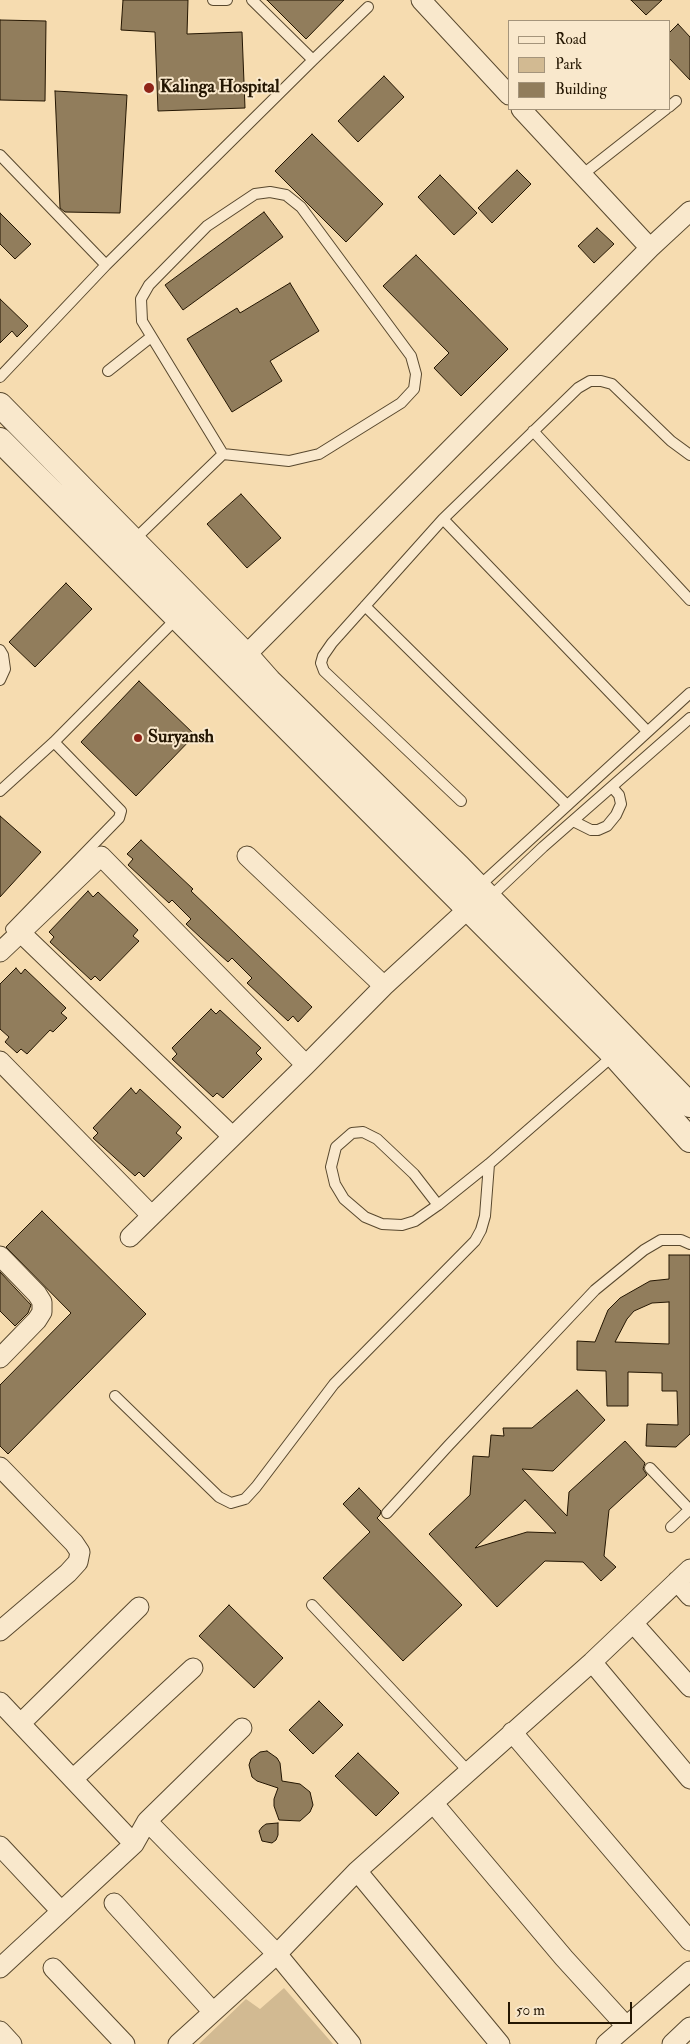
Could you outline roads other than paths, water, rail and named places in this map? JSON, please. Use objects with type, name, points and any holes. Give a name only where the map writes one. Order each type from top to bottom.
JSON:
[{"type":"street","points":[[421,0],[508,94]]},
{"type":"street","points":[[522,110],[650,248]]},
{"type":"street","points":[[246,655],[650,248],[690,211]]},
{"type":"street","points":[[0,405],[246,655],[690,1140]]},
{"type":"street","points":[[0,440],[178,617],[474,902],[690,1105]]},
{"type":"street","points":[[0,952],[100,856],[306,1065]]},
{"type":"street","points":[[247,856],[384,986]]},
{"type":"street","points":[[130,1237],[384,986],[474,902]]},
{"type":"street","points":[[20,932],[232,1136]]},
{"type":"street","points":[[0,1061],[151,1215]]},
{"type":"street","points":[[0,1256],[37,1294],[42,1302],[42,1312],[37,1320],[0,1358]]},
{"type":"street","points":[[0,1468],[74,1543],[80,1552],[78,1562],[68,1573],[0,1631]]},
{"type":"street","points":[[178,2044],[277,1954],[357,1871],[592,1662],[684,1576],[690,1596]]},
{"type":"street","points":[[22,1723],[139,1607]]},
{"type":"street","points":[[633,1623],[690,1687]]},
{"type":"street","points":[[592,1662],[690,1779]]},
{"type":"street","points":[[74,1778],[193,1668]]},
{"type":"street","points":[[0,1702],[74,1778],[134,1844]]},
{"type":"street","points":[[3,1958],[61,1911],[134,1844],[147,1821],[242,1728]]},
{"type":"street","points":[[512,1732],[690,1941]]},
{"type":"street","points":[[434,1804],[564,1958],[626,2026]]},
{"type":"street","points":[[147,1821],[277,1954],[351,2044]]},
{"type":"street","points":[[0,1846],[61,1911]]},
{"type":"street","points":[[357,1871],[500,2044]]},
{"type":"street","points":[[114,1903],[213,2012]]},
{"type":"street","points":[[53,1968],[125,2044]]},
{"type":"street","points":[[606,2044],[688,1975]]},
{"type":"street","points":[[672,2044],[690,2026]]},
{"type":"street","points":[[0,2031],[12,2044]]},
{"type":"lane","points":[[213,0],[227,0]]},
{"type":"lane","points":[[252,0],[313,60]]},
{"type":"lane","points":[[0,377],[106,265],[368,7]]},
{"type":"lane","points":[[582,175],[664,110]]},
{"type":"lane","points":[[0,155],[106,265]]},
{"type":"lane","points":[[270,192],[286,195],[302,207],[411,356],[416,374],[414,389],[401,403],[319,454],[289,461],[223,454],[142,321],[141,299],[148,285],[207,226],[255,194],[270,192]]},
{"type":"lane","points":[[108,371],[151,336]]},
{"type":"lane","points":[[461,801],[324,671],[321,663],[323,656],[332,643],[443,519],[532,431],[578,388],[590,381],[601,380],[612,384],[671,441],[690,455]]},
{"type":"lane","points":[[532,431],[690,600]]},
{"type":"lane","points":[[134,540],[223,454]]},
{"type":"lane","points":[[443,519],[647,730]]},
{"type":"lane","points":[[365,606],[567,805]]},
{"type":"lane","points":[[0,791],[54,742],[178,617]]},
{"type":"lane","points":[[0,650],[3,655],[5,669],[0,680]]},
{"type":"lane","points":[[474,902],[567,805],[647,730],[690,693]]},
{"type":"lane","points":[[474,902],[573,821],[690,718]]},
{"type":"lane","points":[[0,941],[119,818],[121,811],[54,742]]},
{"type":"lane","points":[[573,821],[591,830],[598,830],[607,826],[622,804],[619,795],[612,786]]},
{"type":"lane","points":[[438,1205],[414,1174],[377,1139],[363,1132],[352,1133],[336,1147],[331,1167],[336,1184],[344,1199],[364,1217],[382,1224],[402,1225],[414,1221],[438,1205],[489,1164],[614,1055]]},
{"type":"lane","points":[[114,1396],[219,1497],[231,1503],[245,1499],[334,1384],[475,1241],[485,1216],[489,1164]]},
{"type":"lane","points":[[387,1513],[595,1290],[644,1250],[661,1240],[681,1240],[690,1244]]},
{"type":"lane","points":[[650,1468],[690,1510],[671,1527]]},
{"type":"lane","points":[[312,1605],[469,1772]]},
{"type":"place","name":"Kalinga Hospital","points":[[149,88]]},
{"type":"place","name":"Suryansh","points":[[138,738]]}]
